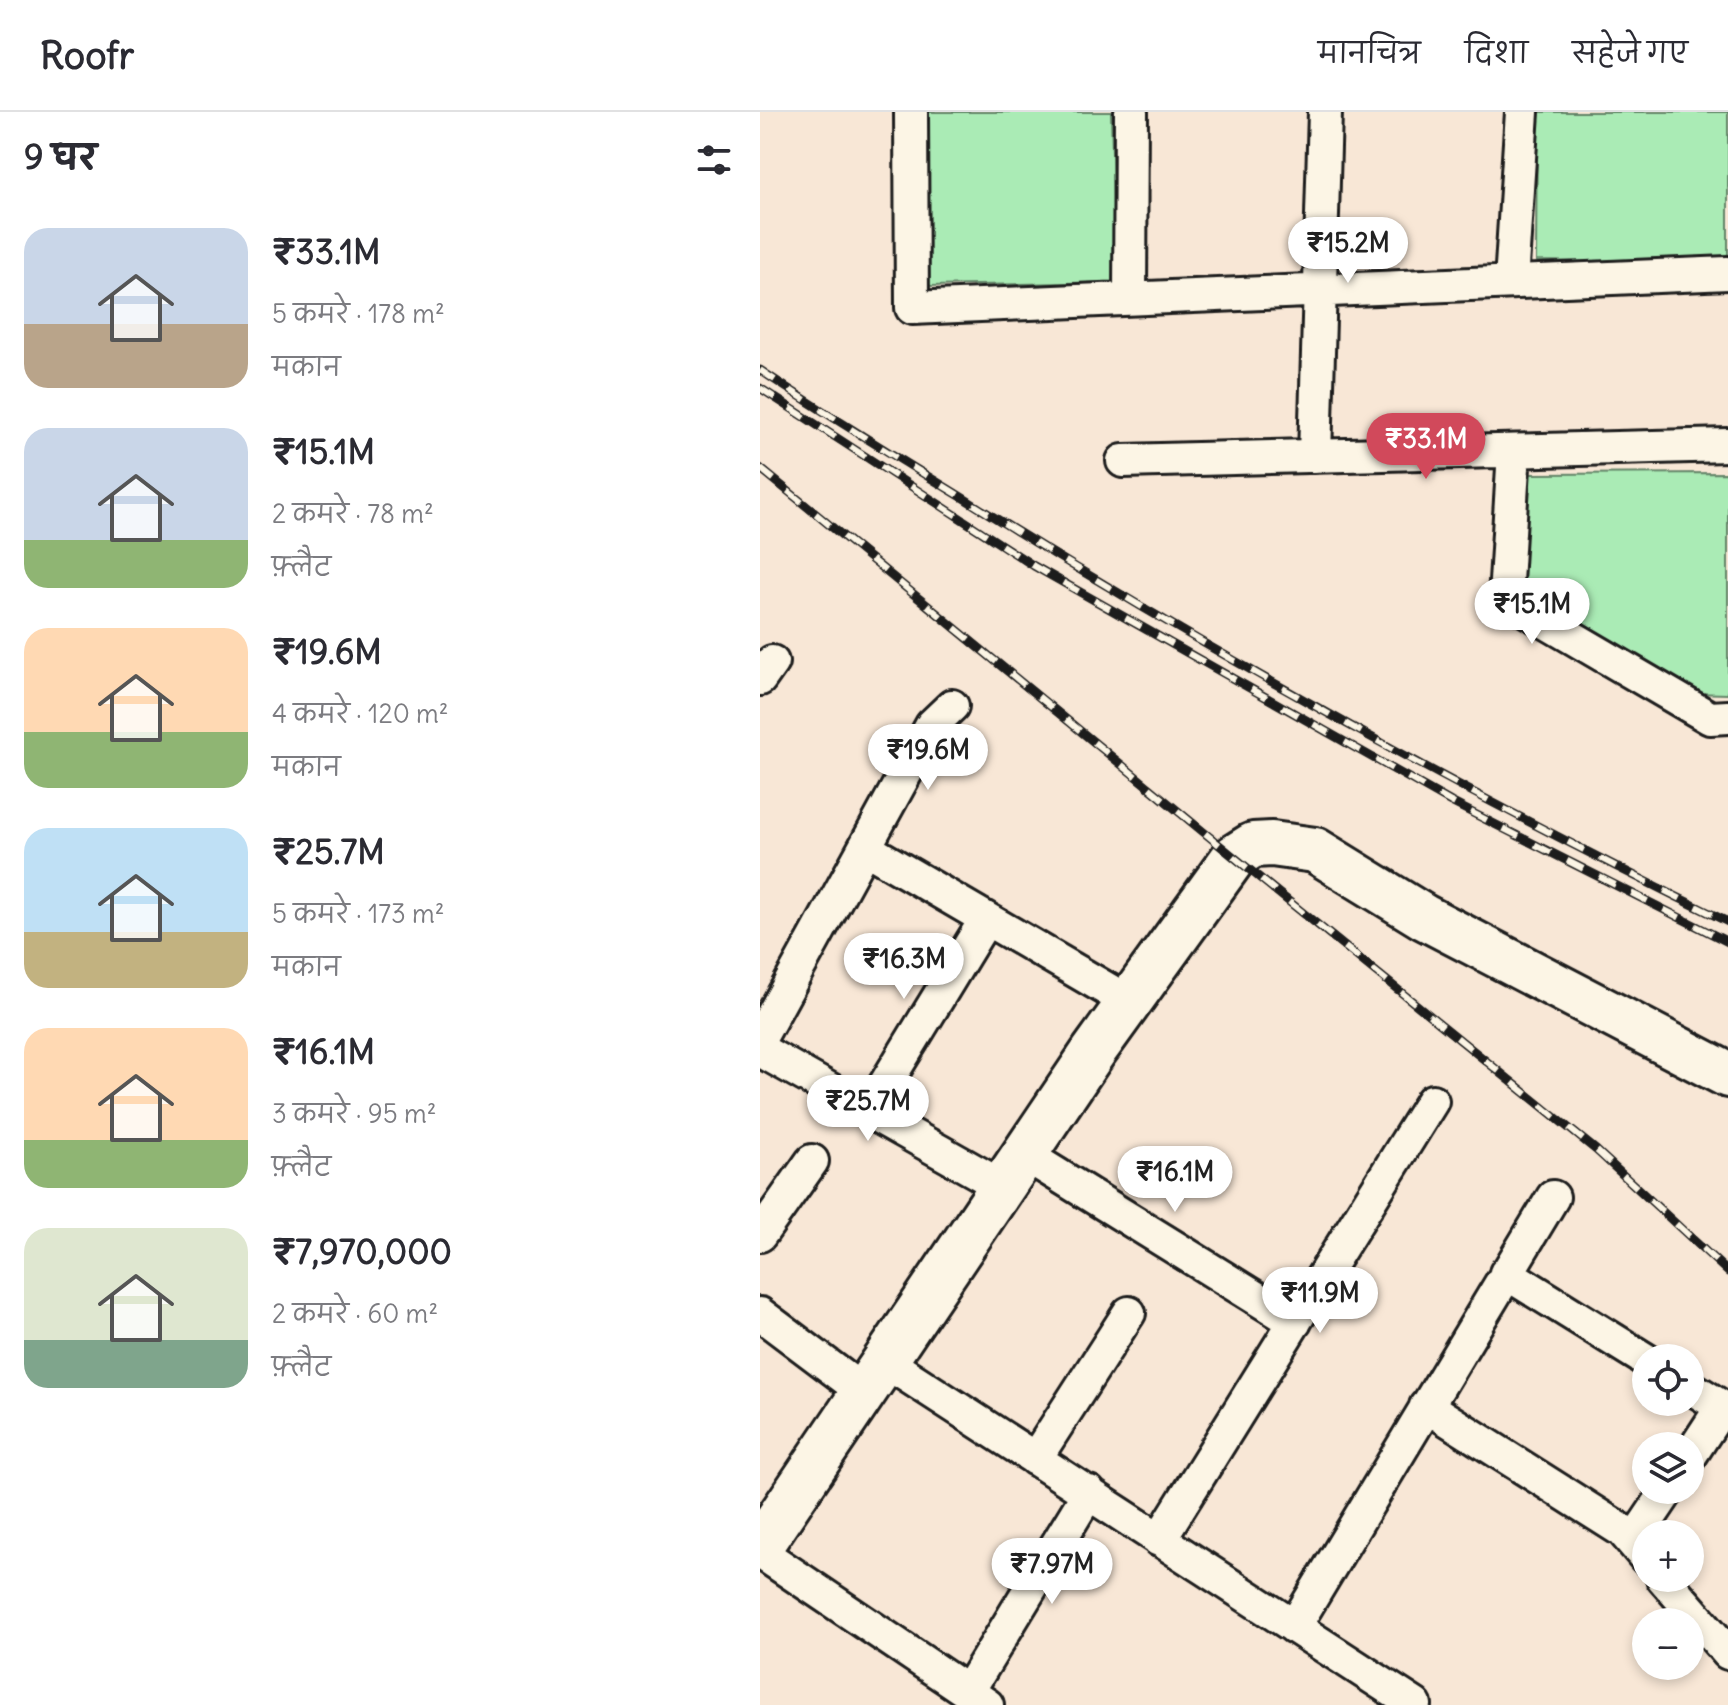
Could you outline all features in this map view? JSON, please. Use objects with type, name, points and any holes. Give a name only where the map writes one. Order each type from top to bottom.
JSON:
[{"type":"street","points":[[911,112],[912,308],[1728,273]]},
{"type":"street","points":[[1130,298],[1131,112]]},
{"type":"street","points":[[1315,456],[1325,112]]},
{"type":"street","points":[[1511,282],[1522,112]]},
{"type":"street","points":[[1123,461],[1728,445]]},
{"type":"street","points":[[1514,451],[1505,598],[1710,718],[1728,717]]},
{"type":"street","points":[[760,1038],[932,725],[952,706]]},
{"type":"street","points":[[760,1546],[1129,1002],[1234,857],[1253,845],[1272,844],[1315,850],[1424,917],[1728,1075]]},
{"type":"street","points":[[865,848],[1129,1002]]},
{"type":"street","points":[[869,1111],[986,919]]},
{"type":"street","points":[[760,1050],[869,1111],[1014,1171],[1295,1322]]},
{"type":"street","points":[[1159,1540],[1432,1101]]},
{"type":"street","points":[[760,1235],[812,1161]]},
{"type":"street","points":[[1294,1627],[1553,1197]]},
{"type":"street","points":[[1506,1273],[1632,1351]]},
{"type":"street","points":[[1035,1459],[1129,1313]]},
{"type":"street","points":[[760,1314],[876,1378],[1035,1459],[1415,1705]]},
{"type":"street","points":[[1704,1396],[1722,1407],[1704,1435]]},
{"type":"street","points":[[1426,1406],[1623,1531],[1632,1542]]},
{"type":"street","points":[[760,1552],[977,1698],[1089,1492]]},
{"type":"street","points":[[1675,1592],[1728,1653]]},
{"type":"green space","points":[[925,112],[1111,112],[1115,282],[929,286]]},
{"type":"green space","points":[[1537,112],[1728,112],[1728,264],[1536,261]]},
{"type":"green space","points":[[1728,473],[1728,694],[1691,693],[1522,591],[1530,474]]},
{"type":"railway","points":[[760,370],[1058,556],[1246,667],[1533,824],[1728,922]]},
{"type":"railway","points":[[760,388],[1034,566],[1451,802],[1728,942]]},
{"type":"railway","points":[[760,468],[1596,1150],[1728,1272]]}]
